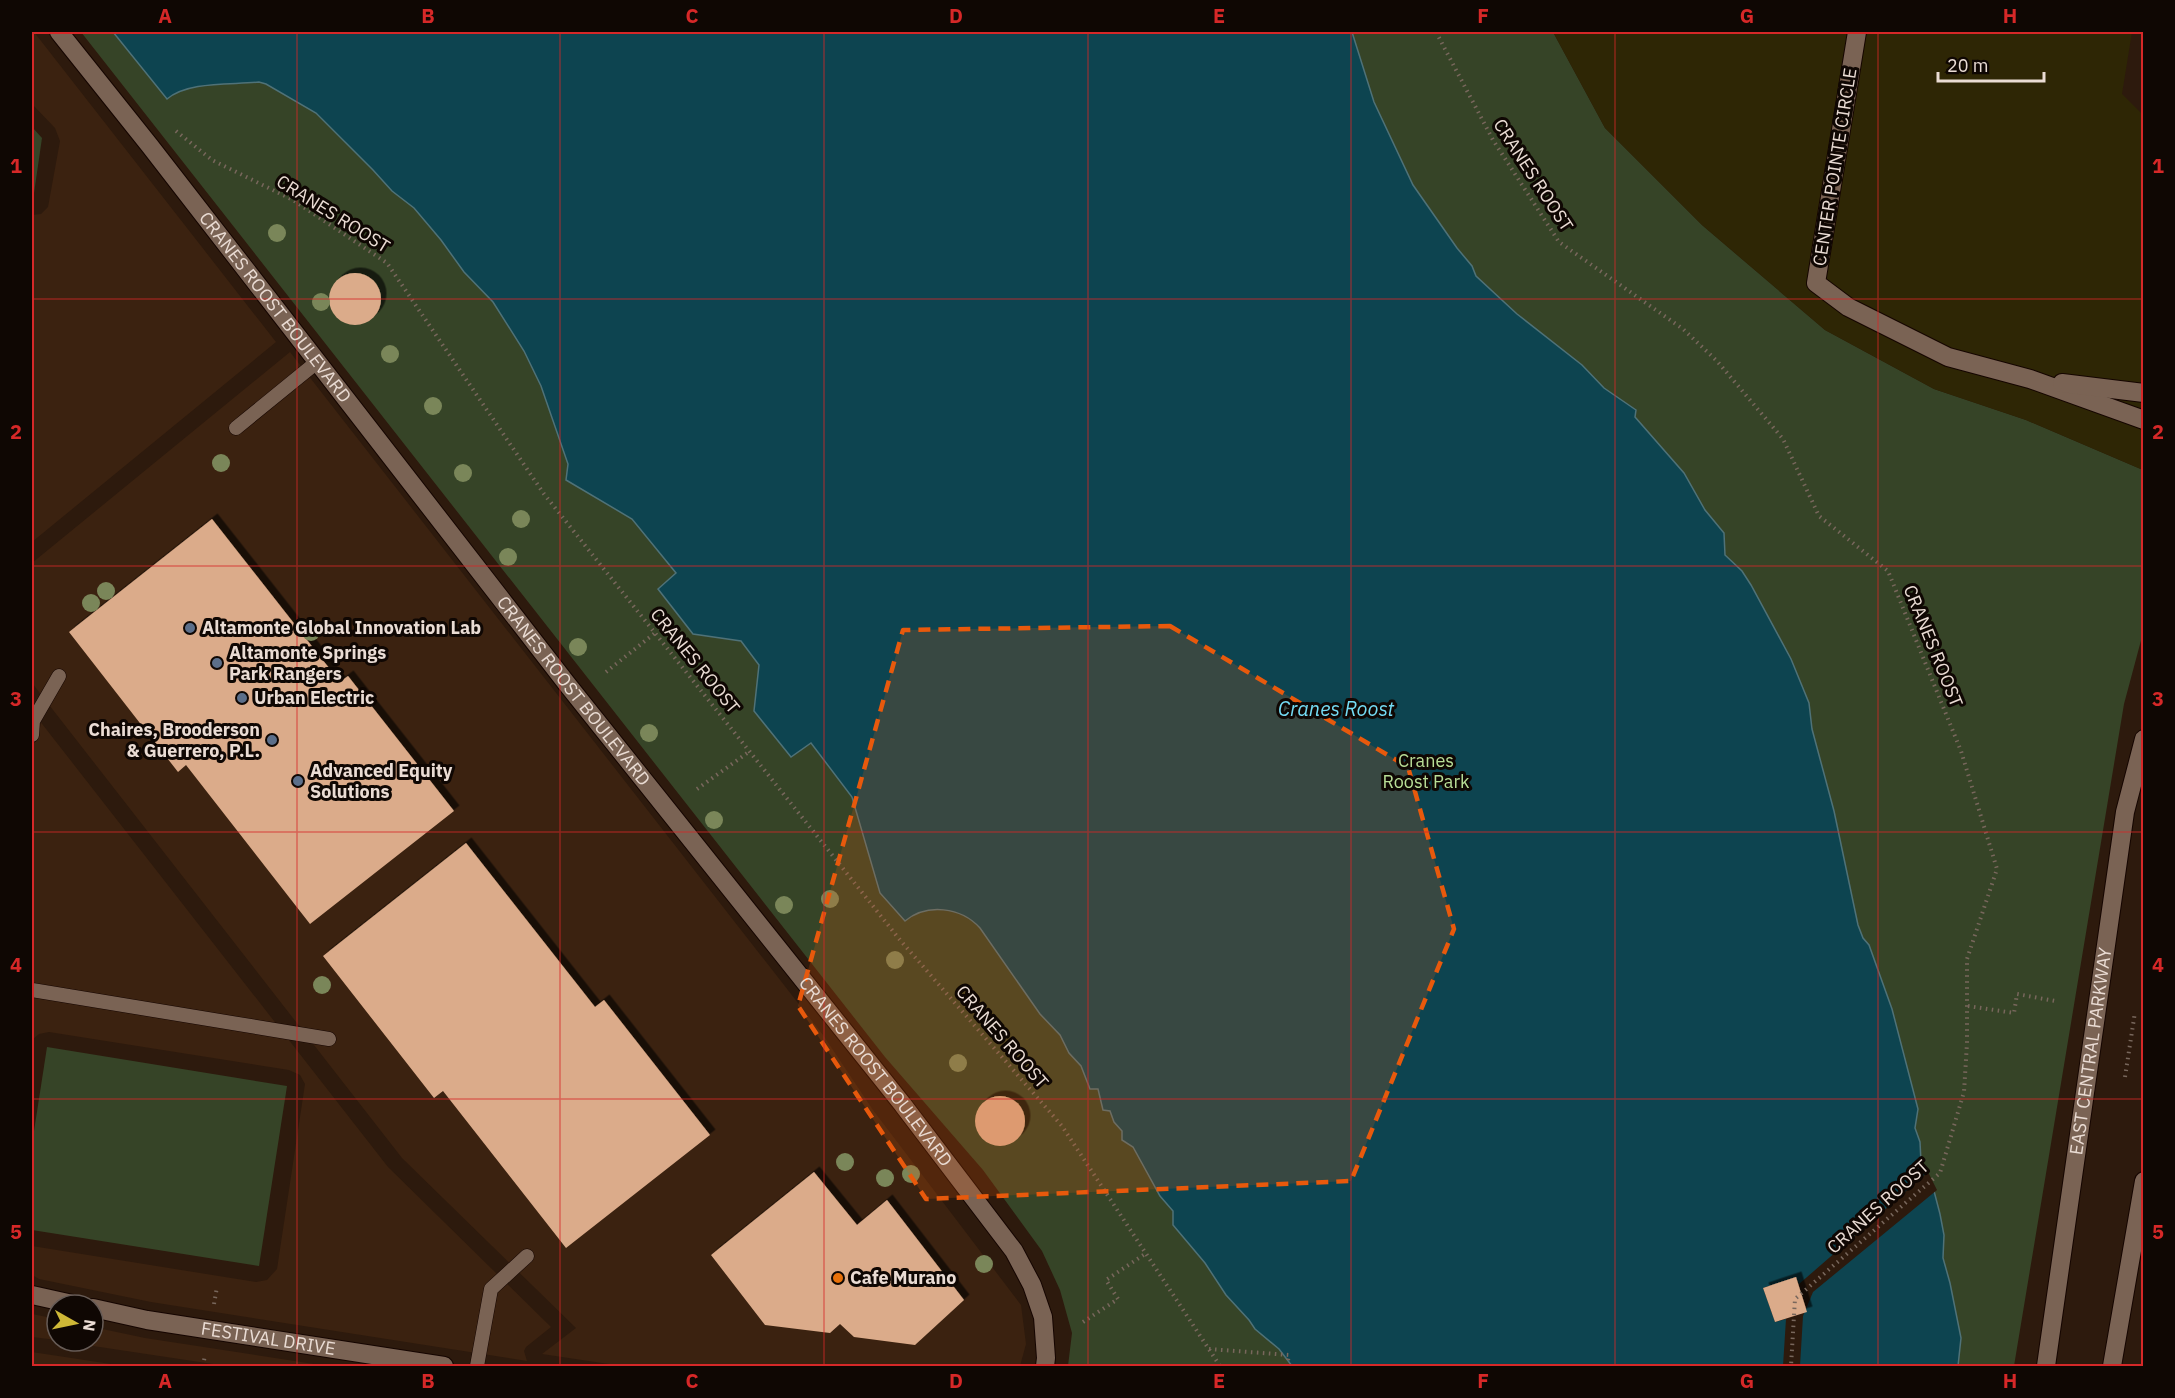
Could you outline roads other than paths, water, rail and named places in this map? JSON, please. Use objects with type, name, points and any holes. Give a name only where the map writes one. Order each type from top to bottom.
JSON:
[{"type":"street","name":"CRANES ROOST BOULEVARD","points":[[59,32],[567,684],[903,1105],[1014,1251],[1032,1285],[1043,1317],[1045,1366]]},
{"type":"street","name":"CENTER POINTE CIRCLE","points":[[1857,32],[1816,283],[1848,306],[1948,357],[2030,379],[2144,420]]},
{"type":"street","name":"CENTER POINTE CIRCLE","points":[[2030,379],[2144,393]]},
{"type":"street","name":"EAST CENTRAL PARKWAY","points":[[2046,1366],[2125,812],[2144,739]]},
{"type":"street","points":[[2112,1366],[2144,1181]]},
{"type":"street","name":"FESTIVAL DRIVE","points":[[105,1311],[147,1320],[444,1366]]},
{"type":"lane","points":[[236,428],[317,362]]},
{"type":"lane","points":[[32,735],[33,720],[59,676]]},
{"type":"lane","points":[[32,990],[329,1039]]},
{"type":"lane","points":[[477,1366],[491,1289],[527,1256]]},
{"type":"water","name":"Cranes Roost","points":[[113,32],[1352,32],[1374,102],[1413,185],[1472,266],[1476,276],[1517,314],[1582,365],[1604,388],[1636,410],[1635,417],[1684,473],[1705,510],[1724,533],[1725,555],[1742,571],[1751,585],[1791,659],[1809,703],[1812,729],[1834,811],[1858,925],[1863,938],[1869,945],[1892,1009],[1918,1109],[1915,1128],[1920,1142],[1921,1162],[1934,1191],[1940,1214],[1944,1235],[1943,1258],[1961,1338],[1958,1366],[1292,1366],[1279,1349],[1255,1329],[1226,1295],[1205,1263],[1173,1225],[1173,1211],[1160,1196],[1133,1147],[1122,1140],[1122,1131],[1114,1122],[1110,1111],[1103,1110],[1098,1089],[1090,1089],[1081,1066],[1069,1053],[1060,1035],[1040,1014],[980,928],[963,916],[944,910],[923,912],[905,921],[880,893],[852,797],[811,743],[791,757],[754,711],[759,665],[741,641],[693,634],[658,589],[676,573],[632,519],[566,480],[568,464],[541,386],[524,351],[493,302],[464,272],[414,208],[392,191],[316,113],[259,82],[186,89],[167,99]]},
{"type":"place","name":"Altamonte Global Innovation Lab","points":[[190,628]]},
{"type":"place","name":"Altamonte Springs Park Rangers","points":[[217,663]]},
{"type":"place","name":"Urban Electric","points":[[242,698]]},
{"type":"place","name":"Chaires, Brooderson & Guerrero, P.L.","points":[[272,740]]},
{"type":"place","name":"Advanced Equity Solutions","points":[[298,781]]},
{"type":"place","name":"Cafe Murano","points":[[838,1278]]},
{"type":"park label","name":"Cranes Roost Park","points":[[1426,771]]}]
